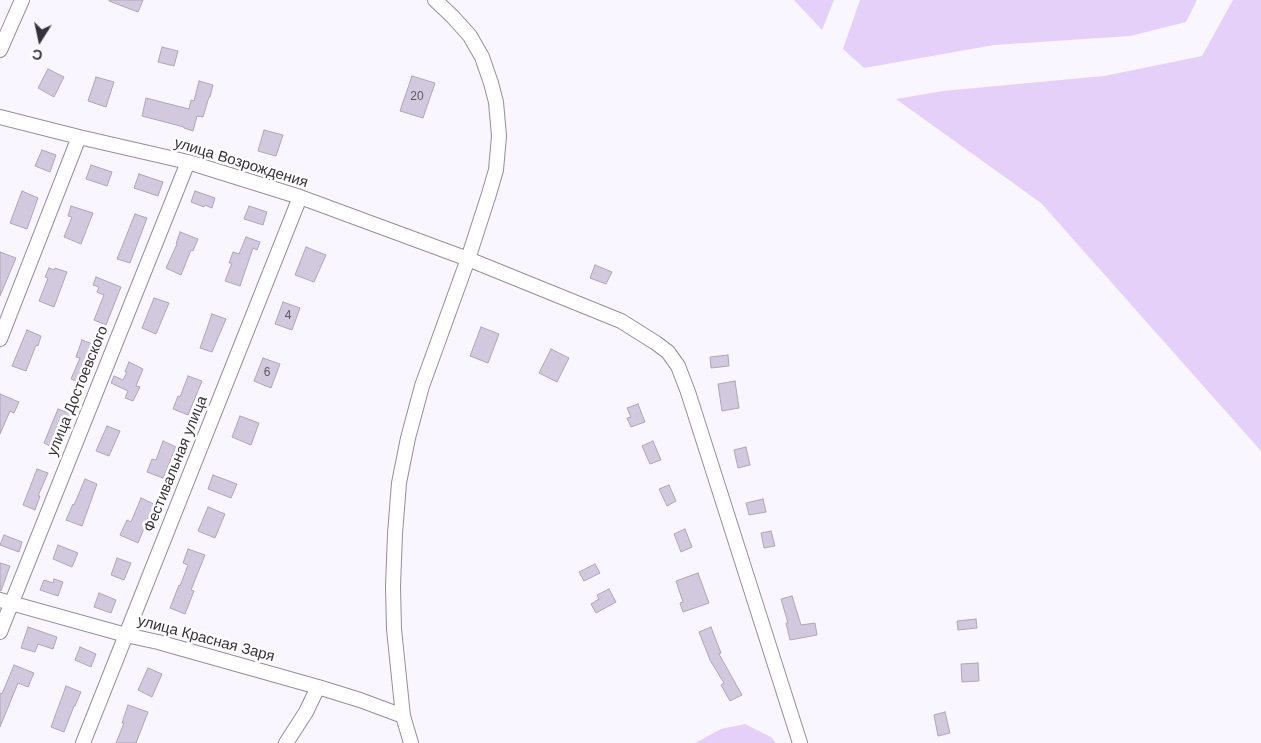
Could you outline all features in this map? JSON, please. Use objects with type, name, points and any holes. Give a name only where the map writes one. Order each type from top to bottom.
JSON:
[{"type":"street","points":[[0,50],[22,0]]},
{"type":"street","points":[[411,743],[403,716],[394,630],[394,534],[399,483],[408,438],[422,386],[468,259],[496,170],[499,136],[496,102],[482,57],[470,36],[434,0]]},
{"type":"street","name":"улица Возрождения","points":[[0,117],[188,162],[300,197],[468,259],[621,321],[662,347],[678,366],[688,392],[800,743]]},
{"type":"street","points":[[0,339],[79,137]]},
{"type":"street","name":"улица Достоевского","points":[[0,632],[5,601],[188,162]]},
{"type":"street","name":"Фестивальная улица","points":[[83,743],[300,197]]},
{"type":"street","name":"улица Красная Заря","points":[[5,601],[318,687],[403,716]]},
{"type":"street","points":[[286,743],[306,712],[318,687]]},
{"type":"shaded area","points":[[794,0],[834,0],[822,30]]},
{"type":"shaded area","points":[[860,0],[1197,0],[1186,22],[1130,36],[994,45],[864,68],[843,49]]},
{"type":"shaded area","points":[[1233,0],[1261,0],[1261,451],[1041,203],[896,99],[943,91],[1104,76],[1202,56]]},
{"type":"shaded area","points":[[745,724],[771,737],[776,743],[695,743],[721,729]]},
{"type":"building","points":[[109,0],[143,0],[138,12]]},
{"type":"building","points":[[162,47],[178,51],[174,66],[158,62]]},
{"type":"building","points":[[48,69],[64,77],[54,97],[38,88]]},
{"type":"building","points":[[412,76],[435,83],[423,118],[400,111]]},
{"type":"building","points":[[96,77],[114,82],[106,107],[88,101]]},
{"type":"building","points":[[199,81],[213,85],[203,117],[197,116],[193,131],[142,116],[146,98],[189,109],[191,100],[194,101]]},
{"type":"building","points":[[264,130],[283,135],[276,156],[258,151]]},
{"type":"building","points":[[42,150],[56,155],[50,172],[35,166]]},
{"type":"building","points":[[91,165],[112,172],[107,186],[86,179]]},
{"type":"building","points":[[139,174],[163,182],[158,196],[134,188]]},
{"type":"building","points":[[22,191],[38,198],[27,229],[10,223]]},
{"type":"building","points":[[195,191],[215,198],[212,208],[191,202]]},
{"type":"building","points":[[71,206],[93,213],[81,244],[64,237],[72,217],[68,216]]},
{"type":"building","points":[[249,206],[267,212],[263,225],[244,219]]},
{"type":"building","points":[[135,214],[147,218],[130,263],[117,259]]},
{"type":"building","points":[[180,232],[198,239],[193,251],[191,250],[181,275],[166,268],[177,244]]},
{"type":"building","points":[[246,237],[260,242],[257,250],[253,248],[240,286],[225,281],[232,263],[229,263],[233,252],[239,254]]},
{"type":"building","points":[[306,247],[326,255],[314,282],[295,275]]},
{"type":"building","points":[[0,252],[16,258],[0,296]]},
{"type":"building","points":[[595,265],[612,272],[606,284],[590,278]]},
{"type":"building","points":[[49,268],[67,272],[54,307],[39,301],[48,278],[45,277]]},
{"type":"building","points":[[96,277],[121,287],[106,325],[94,320],[104,295],[97,292],[99,287],[93,285]]},
{"type":"building","points":[[154,298],[169,303],[156,334],[142,328]]},
{"type":"building","points":[[283,302],[300,308],[292,330],[275,324]]},
{"type":"building","points":[[212,314],[226,319],[212,352],[200,348]]},
{"type":"building","points":[[481,327],[499,334],[488,363],[470,356]]},
{"type":"building","points":[[27,330],[41,336],[26,371],[12,366]]},
{"type":"building","points":[[82,340],[95,345],[82,383],[71,379],[80,358],[76,357]]},
{"type":"building","points":[[551,349],[569,358],[557,382],[539,373]]},
{"type":"building","points":[[728,355],[729,366],[711,368],[710,357]]},
{"type":"building","points":[[263,358],[280,364],[271,388],[254,381]]},
{"type":"building","points":[[129,362],[143,369],[136,386],[140,387],[133,401],[125,398],[128,391],[111,383],[114,376],[123,380]]},
{"type":"building","points":[[188,376],[202,381],[188,415],[173,409]]},
{"type":"building","points":[[735,381],[739,408],[722,411],[718,384]]},
{"type":"building","points":[[0,394],[19,402],[14,413],[10,411],[0,434]]},
{"type":"building","points":[[638,404],[645,422],[631,427],[627,418],[631,417],[627,408]]},
{"type":"building","points":[[58,409],[72,414],[56,449],[44,443]]},
{"type":"building","points":[[240,416],[259,423],[251,445],[232,437]]},
{"type":"building","points":[[107,426],[120,431],[109,456],[96,451]]},
{"type":"building","points":[[163,441],[176,447],[163,478],[147,472],[152,459],[156,460]]},
{"type":"building","points":[[653,441],[661,460],[650,464],[642,446]]},
{"type":"building","points":[[746,447],[750,465],[738,468],[734,450]]},
{"type":"building","points":[[37,469],[48,473],[38,496],[40,496],[35,510],[23,505]]},
{"type":"building","points":[[213,475],[237,484],[231,498],[208,489]]},
{"type":"building","points":[[85,479],[97,484],[82,526],[66,520]]},
{"type":"building","points":[[669,485],[676,501],[667,506],[659,489]]},
{"type":"building","points":[[141,498],[154,504],[138,543],[120,535],[127,520],[131,522]]},
{"type":"building","points":[[763,499],[766,512],[749,515],[746,503]]},
{"type":"building","points":[[208,507],[225,514],[215,538],[198,531]]},
{"type":"building","points":[[685,529],[692,547],[681,552],[674,534]]},
{"type":"building","points":[[771,531],[775,546],[764,548],[761,533]]},
{"type":"building","points":[[4,535],[22,542],[19,552],[0,545]]},
{"type":"building","points":[[58,545],[78,553],[72,567],[53,559]]},
{"type":"building","points":[[188,549],[205,555],[191,590],[194,591],[185,614],[170,608],[188,565],[183,563]]},
{"type":"building","points":[[117,558],[131,563],[124,580],[111,575]]},
{"type":"building","points":[[0,563],[10,566],[1,591],[0,591]]},
{"type":"building","points":[[595,564],[600,573],[584,581],[579,572]]},
{"type":"building","points":[[698,573],[709,603],[683,612],[680,603],[683,602],[676,581]]},
{"type":"building","points":[[54,579],[63,582],[58,596],[40,590],[44,580],[53,583]]},
{"type":"building","points":[[609,589],[616,602],[596,613],[591,604],[599,599],[597,595]]},
{"type":"building","points":[[99,593],[116,600],[111,613],[94,607]]},
{"type":"building","points":[[792,596],[801,625],[815,623],[817,635],[790,640],[786,623],[788,623],[781,599]]},
{"type":"building","points":[[976,619],[977,628],[958,630],[957,621]]},
{"type":"building","points":[[28,627],[57,637],[53,649],[38,644],[35,652],[21,648]]},
{"type":"building","points":[[711,627],[721,653],[719,654],[742,695],[730,701],[721,685],[724,683],[710,660],[699,632]]},
{"type":"building","points":[[80,647],[96,654],[91,667],[75,660]]},
{"type":"building","points":[[978,663],[979,681],[962,682],[961,664]]},
{"type":"building","points":[[14,665],[34,673],[28,687],[18,683],[0,727],[0,693],[2,694]]},
{"type":"building","points":[[148,668],[162,674],[152,697],[138,690]]},
{"type":"building","points":[[66,686],[81,692],[64,732],[51,727]]},
{"type":"building","points":[[128,705],[148,712],[136,743],[116,743],[124,723],[122,723]]},
{"type":"building","points":[[945,712],[950,733],[938,736],[934,715]]}]
